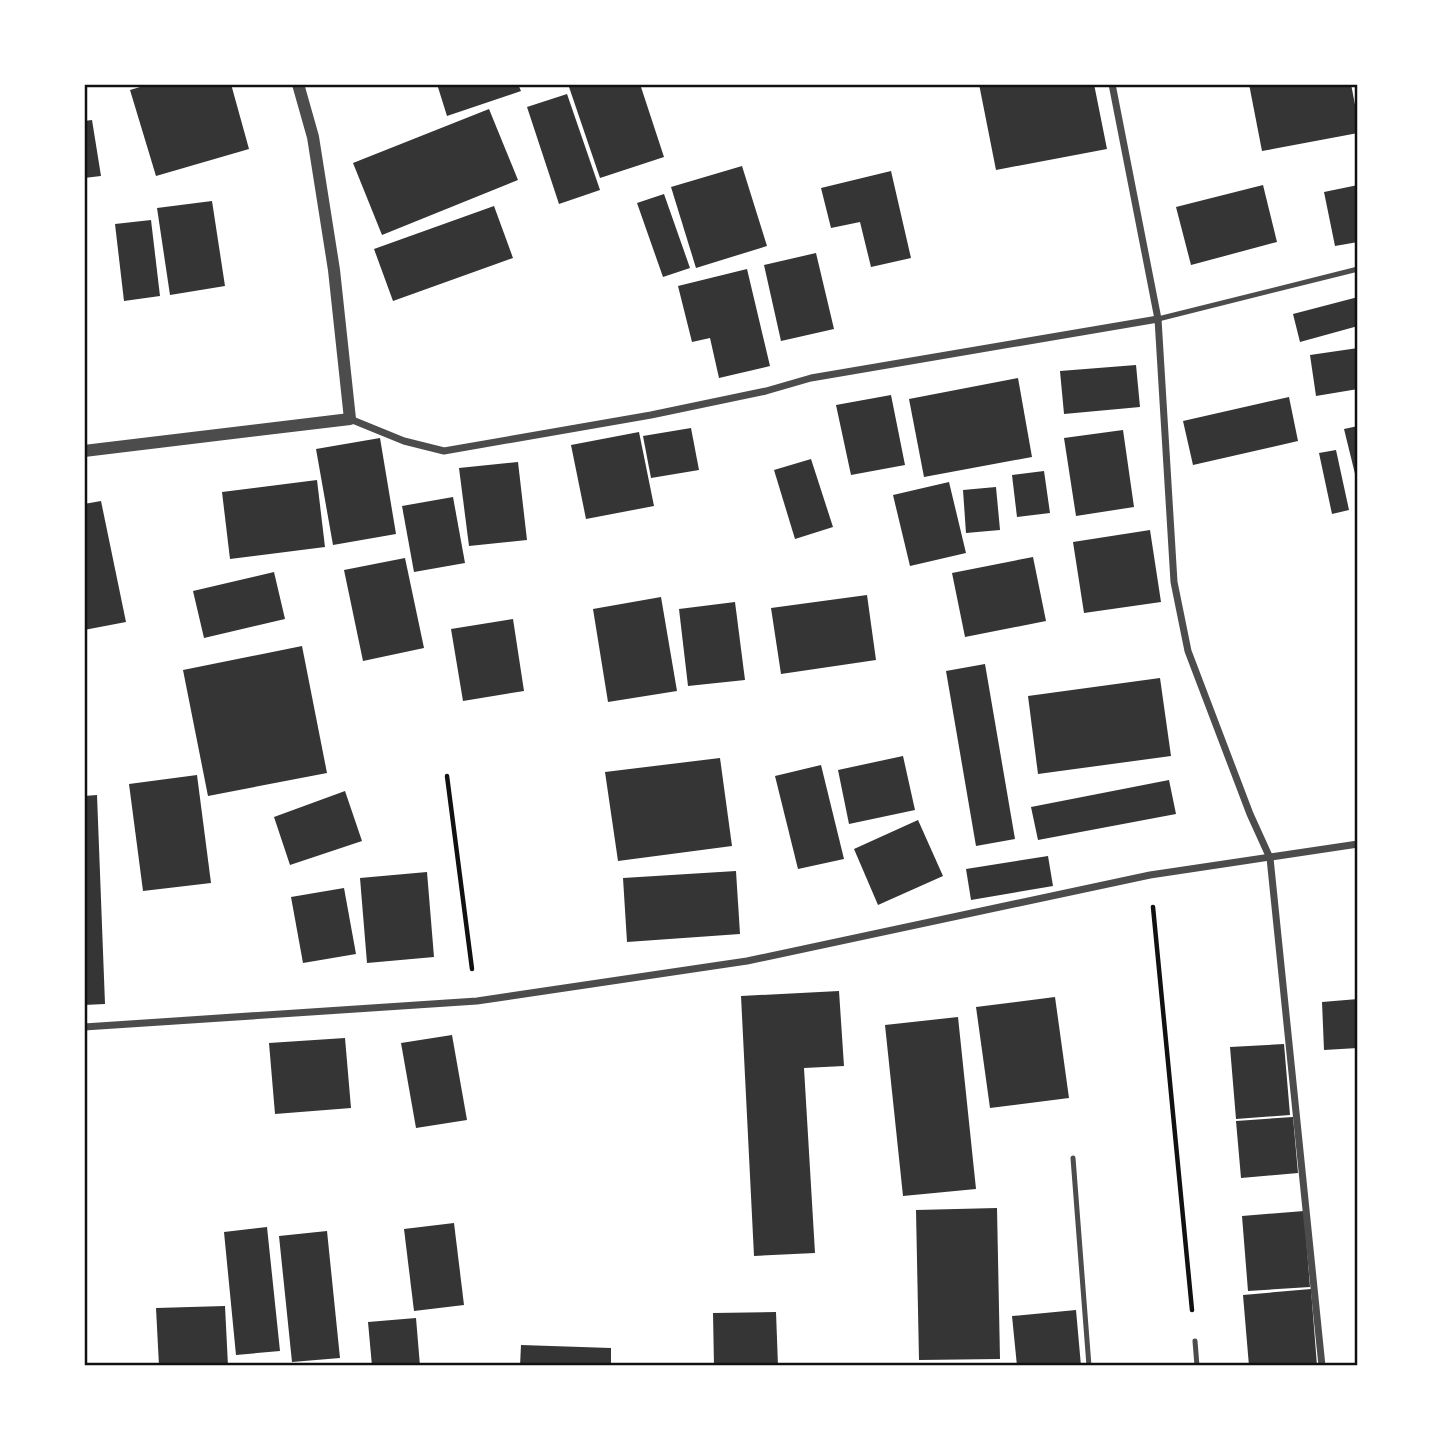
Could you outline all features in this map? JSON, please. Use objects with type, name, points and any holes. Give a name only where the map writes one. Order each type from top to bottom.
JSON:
[{"type":"street","points":[[298,84],[313,137],[334,270],[350,419]]},
{"type":"street","points":[[1112,84],[1158,318],[1174,582],[1188,651],[1250,814],[1270,858],[1322,1366]]},
{"type":"street","points":[[84,451],[350,419],[404,441],[444,451],[651,415],[766,391],[811,378],[1158,318]]},
{"type":"street","points":[[84,1027],[477,1001],[747,961],[1150,875],[1358,844]]},
{"type":"lane","points":[[1158,318],[1358,269]]},
{"type":"lane","points":[[1073,1158],[1089,1366]]},
{"type":"lane","points":[[1195,1341],[1196,1366]]},
{"type":"path","points":[[447,776],[477,1001]]},
{"type":"path","points":[[1150,875],[1195,1341]]},
{"type":"building","points":[[150,84],[231,84],[249,149],[156,176],[130,90]]},
{"type":"building","points":[[437,84],[518,84],[521,91],[447,116]]},
{"type":"building","points":[[568,84],[640,84],[664,157],[600,178]]},
{"type":"building","points":[[979,84],[1094,84],[1107,149],[996,170]]},
{"type":"building","points":[[1249,84],[1351,84],[1358,133],[1262,151]]},
{"type":"building","points":[[567,94],[600,190],[559,204],[527,107]]},
{"type":"building","points":[[489,109],[518,180],[382,235],[353,163]]},
{"type":"building","points":[[92,120],[101,176],[84,178],[84,121]]},
{"type":"building","points":[[742,166],[767,246],[696,268],[671,187]]},
{"type":"building","points":[[891,171],[911,258],[871,267],[860,222],[831,228],[821,188]]},
{"type":"building","points":[[1263,185],[1277,242],[1191,265],[1176,207]]},
{"type":"building","points":[[1358,185],[1358,242],[1335,246],[1324,192]]},
{"type":"building","points":[[664,194],[690,268],[663,277],[637,203]]},
{"type":"building","points":[[212,201],[225,286],[170,295],[157,208]]},
{"type":"building","points":[[494,206],[513,258],[393,301],[374,249]]},
{"type":"building","points":[[151,220],[160,296],[124,301],[115,224]]},
{"type":"building","points":[[816,253],[834,329],[781,341],[764,265]]},
{"type":"building","points":[[747,269],[770,366],[719,378],[710,338],[692,342],[678,286]]},
{"type":"building","points":[[1358,297],[1358,326],[1300,342],[1293,314]]},
{"type":"building","points":[[1358,348],[1358,389],[1316,396],[1310,355]]},
{"type":"building","points":[[1136,365],[1140,407],[1064,414],[1060,371]]},
{"type":"building","points":[[1018,378],[1032,457],[924,477],[909,399]]},
{"type":"building","points":[[891,395],[905,465],[851,475],[836,405]]},
{"type":"building","points":[[1289,397],[1298,441],[1193,465],[1183,421]]},
{"type":"building","points":[[1358,426],[1358,482],[1357,482],[1344,429]]},
{"type":"building","points":[[691,428],[699,470],[651,478],[643,436]]},
{"type":"building","points":[[1123,430],[1134,507],[1076,516],[1064,438]]},
{"type":"building","points":[[639,432],[654,506],[586,519],[571,445]]},
{"type":"building","points":[[380,438],[396,534],[333,545],[316,449]]},
{"type":"building","points":[[1336,450],[1349,510],[1332,514],[1319,453]]},
{"type":"building","points":[[811,459],[833,527],[795,539],[774,470]]},
{"type":"building","points":[[518,462],[527,540],[469,546],[459,468]]},
{"type":"building","points":[[1044,471],[1050,513],[1017,517],[1012,475]]},
{"type":"building","points":[[317,480],[325,547],[230,559],[222,492]]},
{"type":"building","points":[[949,482],[966,553],[910,566],[893,495]]},
{"type":"building","points":[[996,487],[1000,530],[966,533],[963,490]]},
{"type":"building","points":[[453,497],[465,563],[414,572],[402,506]]},
{"type":"building","points":[[101,501],[126,622],[84,630],[84,504]]},
{"type":"building","points":[[1150,530],[1161,602],[1084,613],[1073,542]]},
{"type":"building","points":[[1033,557],[1046,621],[965,637],[952,573]]},
{"type":"building","points":[[405,558],[424,648],[363,661],[344,570]]},
{"type":"building","points":[[274,572],[285,619],[204,638],[193,591]]},
{"type":"building","points":[[867,595],[876,660],[781,674],[771,608]]},
{"type":"building","points":[[661,597],[677,691],[608,702],[593,609]]},
{"type":"building","points":[[735,602],[745,680],[688,686],[679,609]]},
{"type":"building","points":[[513,619],[524,691],[463,701],[451,629]]},
{"type":"building","points":[[302,646],[327,773],[208,796],[183,670]]},
{"type":"building","points":[[985,664],[1015,839],[976,846],[946,671]]},
{"type":"building","points":[[1160,678],[1171,756],[1038,774],[1028,696]]},
{"type":"building","points":[[903,756],[915,810],[849,824],[838,770]]},
{"type":"building","points":[[720,758],[732,846],[618,861],[605,772]]},
{"type":"building","points":[[821,765],[844,859],[798,869],[775,776]]},
{"type":"building","points":[[197,775],[211,883],[143,891],[129,784]]},
{"type":"building","points":[[1169,780],[1176,814],[1038,840],[1031,807]]},
{"type":"building","points":[[345,791],[362,841],[290,865],[274,817]]},
{"type":"building","points":[[97,795],[105,1004],[84,1005],[84,796]]},
{"type":"building","points":[[918,820],[943,876],[878,905],[854,849]]},
{"type":"building","points":[[1048,856],[1053,886],[971,900],[966,869]]},
{"type":"building","points":[[736,871],[740,934],[627,942],[623,878]]},
{"type":"building","points":[[427,872],[434,957],[367,963],[360,878]]},
{"type":"building","points":[[344,888],[356,954],[303,963],[291,897]]},
{"type":"building","points":[[839,991],[844,1066],[804,1068],[815,1253],[754,1256],[741,996]]},
{"type":"building","points":[[1055,997],[1069,1098],[990,1108],[976,1007]]},
{"type":"building","points":[[1358,999],[1358,1048],[1324,1050],[1322,1002]]},
{"type":"building","points":[[958,1017],[976,1189],[903,1196],[885,1025]]},
{"type":"building","points":[[452,1035],[467,1120],[416,1128],[401,1043]]},
{"type":"building","points":[[345,1038],[351,1108],[275,1114],[269,1043]]},
{"type":"building","points":[[1284,1044],[1290,1115],[1236,1119],[1230,1047]]},
{"type":"building","points":[[1293,1117],[1298,1173],[1241,1178],[1236,1121]]},
{"type":"building","points":[[997,1208],[1000,1359],[919,1360],[916,1210]]},
{"type":"building","points":[[1304,1211],[1310,1287],[1248,1291],[1242,1216]]},
{"type":"building","points":[[454,1223],[464,1305],[414,1311],[404,1229]]},
{"type":"building","points":[[267,1227],[280,1351],[236,1355],[224,1232]]},
{"type":"building","points":[[327,1231],[340,1358],[292,1362],[279,1236]]},
{"type":"building","points":[[1311,1289],[1317,1366],[1249,1366],[1243,1295]]},
{"type":"building","points":[[225,1306],[228,1366],[159,1366],[156,1308]]},
{"type":"building","points":[[1076,1310],[1081,1366],[1017,1366],[1012,1316]]},
{"type":"building","points":[[776,1312],[778,1366],[714,1366],[713,1313]]},
{"type":"building","points":[[416,1318],[420,1366],[372,1366],[368,1322]]},
{"type":"building","points":[[521,1345],[611,1348],[611,1366],[520,1366]]}]
